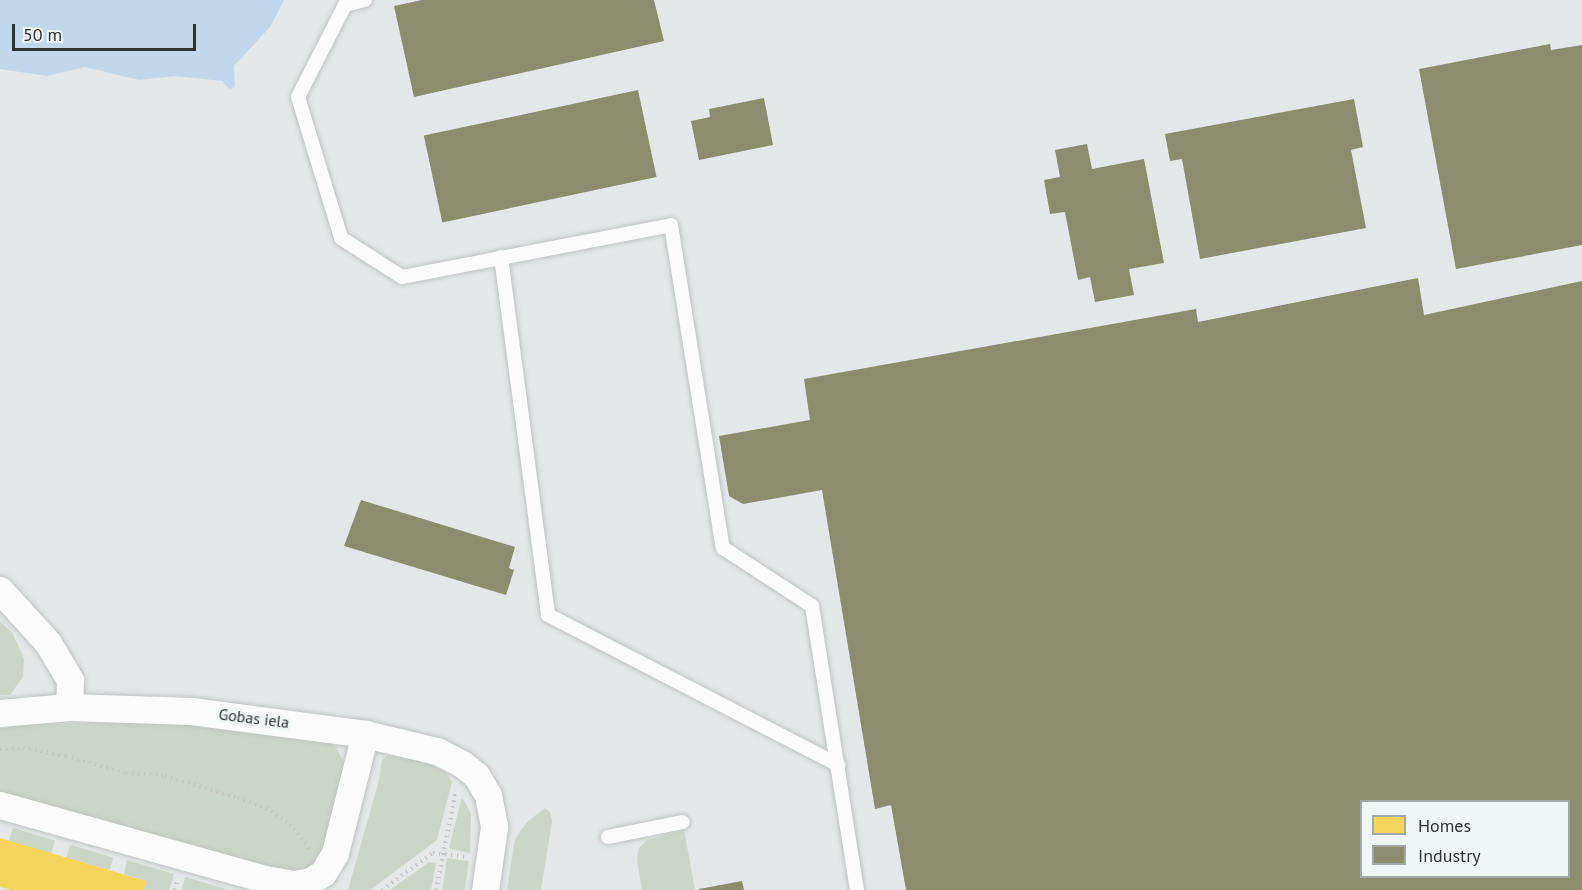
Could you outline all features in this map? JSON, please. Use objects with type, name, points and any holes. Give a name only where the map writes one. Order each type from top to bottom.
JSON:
[{"type":"street","points":[[0,591],[53,652],[70,680],[69,707]]},
{"type":"street","name":"Gobas iela","points":[[0,713],[69,707],[191,711],[365,734],[437,751],[462,764],[476,775],[488,795],[494,827],[490,861]]},
{"type":"street","points":[[0,805],[279,883],[294,884],[310,881],[323,873],[335,853],[365,734]]},
{"type":"street","points":[[485,890],[490,861]]},
{"type":"lane","points":[[365,0],[345,5],[298,97],[341,238],[402,277],[671,225],[723,548],[812,606],[857,890]]},
{"type":"lane","points":[[501,257],[548,615],[839,765]]},
{"type":"lane","points":[[608,837],[683,822]]},
{"type":"path","points":[[0,749],[23,748],[66,756],[126,773],[165,776],[266,808],[290,824],[316,856],[323,873]]},
{"type":"path","points":[[436,890],[462,764]]},
{"type":"path","points":[[382,890],[433,853],[490,861]]},
{"type":"green space","points":[[0,621],[13,634],[24,659],[23,677],[10,695],[0,695]]},
{"type":"green space","points":[[133,722],[215,726],[325,739],[336,747],[348,771],[324,853],[309,869],[295,873],[200,850],[0,792],[0,725]]},
{"type":"green space","points":[[390,753],[426,762],[446,773],[452,782],[437,840],[370,890],[348,890],[379,780],[382,760]]},
{"type":"green space","points":[[462,797],[471,814],[470,853],[449,848]]},
{"type":"green space","points":[[545,808],[550,812],[552,821],[541,890],[507,890],[515,839],[527,822]]},
{"type":"green space","points":[[13,828],[55,841],[51,854],[9,841]]},
{"type":"green space","points":[[684,830],[695,890],[642,890],[637,859],[639,848],[647,840]]},
{"type":"green space","points":[[70,845],[113,857],[110,870],[66,857]]},
{"type":"green space","points":[[447,858],[469,861],[465,890],[443,890]]},
{"type":"green space","points":[[127,860],[174,874],[169,890],[144,890],[146,881],[124,874]]},
{"type":"green space","points":[[429,862],[436,863],[431,890],[390,890]]},
{"type":"green space","points":[[185,877],[229,890],[182,890]]},
{"type":"water","points":[[0,0],[284,0],[270,27],[234,66],[235,87],[229,89],[222,81],[175,76],[139,80],[85,67],[47,76],[0,69]]},
{"type":"building: Homes","points":[[0,838],[146,881],[144,890],[11,890],[0,887]]},
{"type":"building: Industry","points":[[422,0],[654,0],[664,41],[414,97],[394,6]]},
{"type":"building: Industry","points":[[1550,44],[1551,50],[1582,45],[1582,245],[1456,269],[1419,69]]},
{"type":"building: Industry","points":[[638,90],[657,177],[442,223],[424,136]]},
{"type":"building: Industry","points":[[764,98],[773,145],[699,160],[691,121],[710,117],[709,109]]},
{"type":"building: Industry","points":[[1354,99],[1363,147],[1351,150],[1366,228],[1200,259],[1182,159],[1170,161],[1165,134]]},
{"type":"building: Industry","points":[[1087,144],[1092,169],[1144,159],[1164,263],[1129,269],[1134,295],[1095,302],[1090,277],[1078,280],[1065,212],[1050,214],[1044,180],[1060,177],[1055,150]]},
{"type":"building: Industry","points":[[1418,278],[1424,315],[1582,281],[1582,890],[906,890],[891,805],[875,809],[822,490],[743,504],[729,496],[719,436],[810,420],[804,379],[1196,309],[1198,322]]},
{"type":"building: Industry","points":[[361,500],[515,547],[509,568],[514,570],[506,595],[344,546]]},
{"type":"building: Industry","points":[[742,881],[744,890],[699,890],[699,889]]}]
